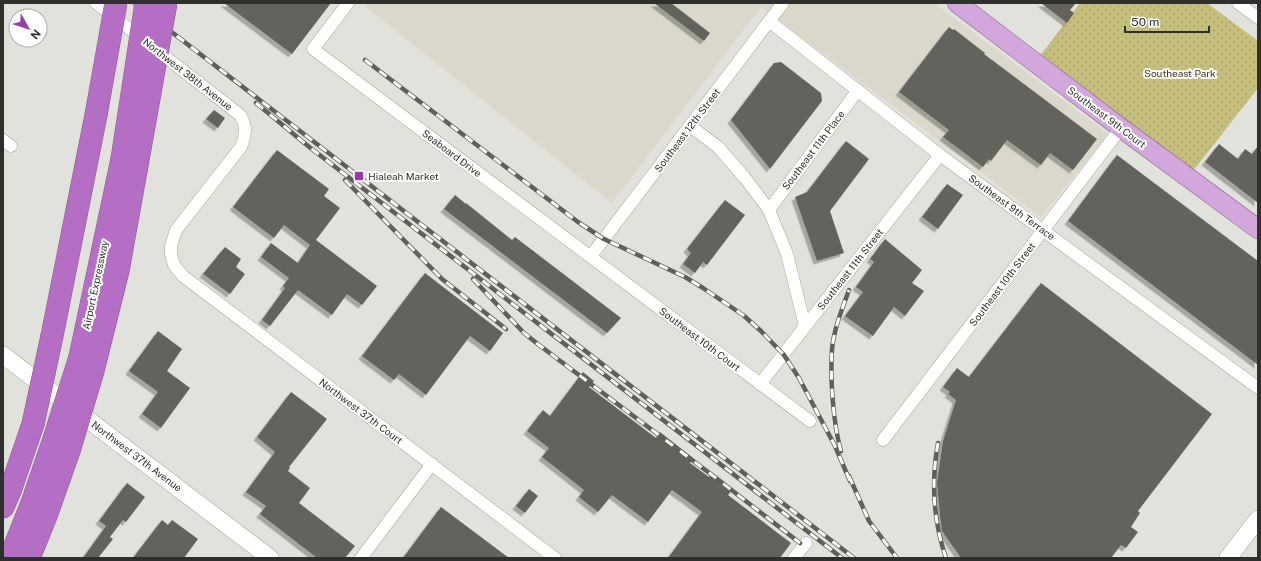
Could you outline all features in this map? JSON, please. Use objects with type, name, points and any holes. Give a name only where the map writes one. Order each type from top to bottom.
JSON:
[{"type":"highway","points":[[3,507],[33,424],[96,115],[116,3]]},
{"type":"highway","name":"Airport Expressway","points":[[10,558],[32,503],[62,445],[86,364],[129,165],[146,3]]},
{"type":"highway","points":[[129,165],[166,3]]},
{"type":"highway","points":[[29,558],[46,516],[62,445]]},
{"type":"main road","name":"Southeast 9th Court","points":[[957,3],[1121,128],[1258,229]]},
{"type":"street","name":"Northwest 38th Avenue","points":[[96,3],[240,114],[246,128],[245,137],[241,147],[176,230],[170,246],[172,260]]},
{"type":"street","name":"Seaboard Drive","points":[[348,3],[313,50],[591,256]]},
{"type":"street","name":"Southeast 12th Street","points":[[591,256],[783,3]]},
{"type":"street","points":[[1238,3],[1258,18]]},
{"type":"street","name":"Southeast 9th Terrace","points":[[769,21],[940,155],[1258,388]]},
{"type":"street","name":"Southeast 11th Place","points":[[769,210],[858,90]]},
{"type":"street","points":[[690,126],[718,147],[769,210],[787,254],[805,326]]},
{"type":"street","name":"Southeast 10th Street","points":[[883,440],[1121,128]]},
{"type":"street","name":"Southeast 11th Street","points":[[760,384],[940,155]]},
{"type":"street","name":"Southeast 10th Court","points":[[591,256],[810,422]]},
{"type":"street","name":"Northwest 37th Court","points":[[172,260],[178,271],[189,281],[555,558]]},
{"type":"street","name":"Northwest 37th Avenue","points":[[3,354],[270,558]]},
{"type":"street","points":[[361,558],[432,464]]},
{"type":"street","points":[[1228,558],[1258,519]]},
{"type":"street","points":[[794,558],[806,543]]},
{"type":"shaded area","points":[[368,3],[934,3],[1108,134],[1041,217],[761,7],[612,203],[365,6]]},
{"type":"green space","name":"Southeast Park","points":[[1080,3],[1207,3],[1258,41],[1258,88],[1193,171],[1040,56]]},
{"type":"building","points":[[224,3],[331,3],[292,54]]},
{"type":"building","points":[[654,3],[671,3],[710,33],[704,41]]},
{"type":"building","points":[[1041,3],[1076,3],[1070,10],[1074,13],[1067,23]]},
{"type":"building","points":[[949,27],[953,30],[954,29],[985,53],[984,54],[1097,139],[1073,170],[1050,153],[1041,165],[1007,140],[991,161],[989,159],[983,167],[943,137],[949,130],[899,92]]},
{"type":"building","points":[[781,62],[821,93],[822,101],[770,169],[731,120],[774,63]]},
{"type":"building","points":[[214,110],[225,118],[218,128],[206,119]]},
{"type":"building","points":[[846,141],[869,159],[830,211],[844,253],[817,261],[795,197],[807,192]]},
{"type":"building","points":[[1219,144],[1238,159],[1245,149],[1252,154],[1258,146],[1258,203],[1205,162]]},
{"type":"building","points":[[277,150],[329,189],[324,196],[340,208],[316,240],[377,286],[362,305],[347,294],[332,315],[298,290],[270,326],[262,320],[285,288],[283,286],[289,278],[261,257],[271,243],[298,263],[310,245],[284,225],[274,238],[233,207]]},
{"type":"building","points":[[1117,155],[1258,261],[1258,365],[1068,221]]},
{"type":"building","points":[[947,184],[963,195],[938,229],[922,217]]},
{"type":"building","points":[[455,195],[512,240],[515,237],[621,318],[607,333],[444,209]]},
{"type":"building","points":[[725,200],[745,215],[707,265],[703,262],[695,273],[683,264],[691,253],[687,249]]},
{"type":"building","points":[[885,239],[922,270],[912,283],[924,291],[905,316],[894,307],[873,336],[845,316],[863,292],[856,287],[874,262],[870,259]]},
{"type":"building","points":[[225,247],[241,259],[236,267],[245,274],[230,294],[203,274]]},
{"type":"building","points":[[425,273],[503,333],[490,351],[470,336],[426,395],[399,374],[394,380],[362,356]]},
{"type":"building","points":[[1041,283],[1212,414],[1138,511],[1140,513],[1131,527],[1138,532],[1126,548],[1121,545],[1111,558],[961,558],[942,531],[940,516],[937,483],[943,441],[956,400],[948,394],[950,392],[943,387],[957,368],[969,377]]},
{"type":"building","points":[[158,331],[182,349],[167,371],[190,388],[161,428],[142,414],[158,392],[129,371]]},
{"type":"building","points":[[583,372],[594,381],[589,387],[656,438],[660,432],[693,458],[690,463],[709,477],[713,473],[733,489],[728,495],[791,543],[780,558],[668,558],[702,512],[672,490],[648,522],[612,495],[598,512],[579,497],[584,490],[542,457],[549,448],[527,431],[543,410],[550,416]]},
{"type":"building","points":[[291,392],[327,419],[289,467],[290,468],[288,471],[310,488],[299,503],[355,546],[345,558],[317,558],[260,514],[266,506],[246,492],[275,452],[257,437]]},
{"type":"building","points":[[127,483],[145,497],[126,522],[123,520],[110,537],[113,539],[98,558],[83,558],[106,526],[99,521]]},
{"type":"building","points":[[529,489],[538,496],[525,513],[516,506]]},
{"type":"building","points":[[441,507],[509,558],[403,558]]},
{"type":"building","points":[[162,520],[168,525],[172,520],[198,539],[184,558],[133,558]]},
{"type":"railway","points":[[134,3],[854,558]]},
{"type":"railway","points":[[365,60],[578,222],[604,239],[685,277],[743,315],[784,355],[799,378],[835,446],[850,481]]},
{"type":"railway","points":[[256,103],[308,146],[842,558]]},
{"type":"railway","points":[[345,180],[442,279],[506,329]]},
{"type":"railway","points":[[473,279],[524,333],[800,543]]},
{"type":"railway","points":[[841,451],[838,440],[833,400],[831,373],[832,349],[836,327],[849,290]]},
{"type":"railway","points":[[938,443],[934,472],[934,501],[938,529],[946,558]]},
{"type":"railway","points":[[849,476],[869,521],[897,558]]},
{"type":"place","name":"Hialeah Market","points":[[359,176]]}]
